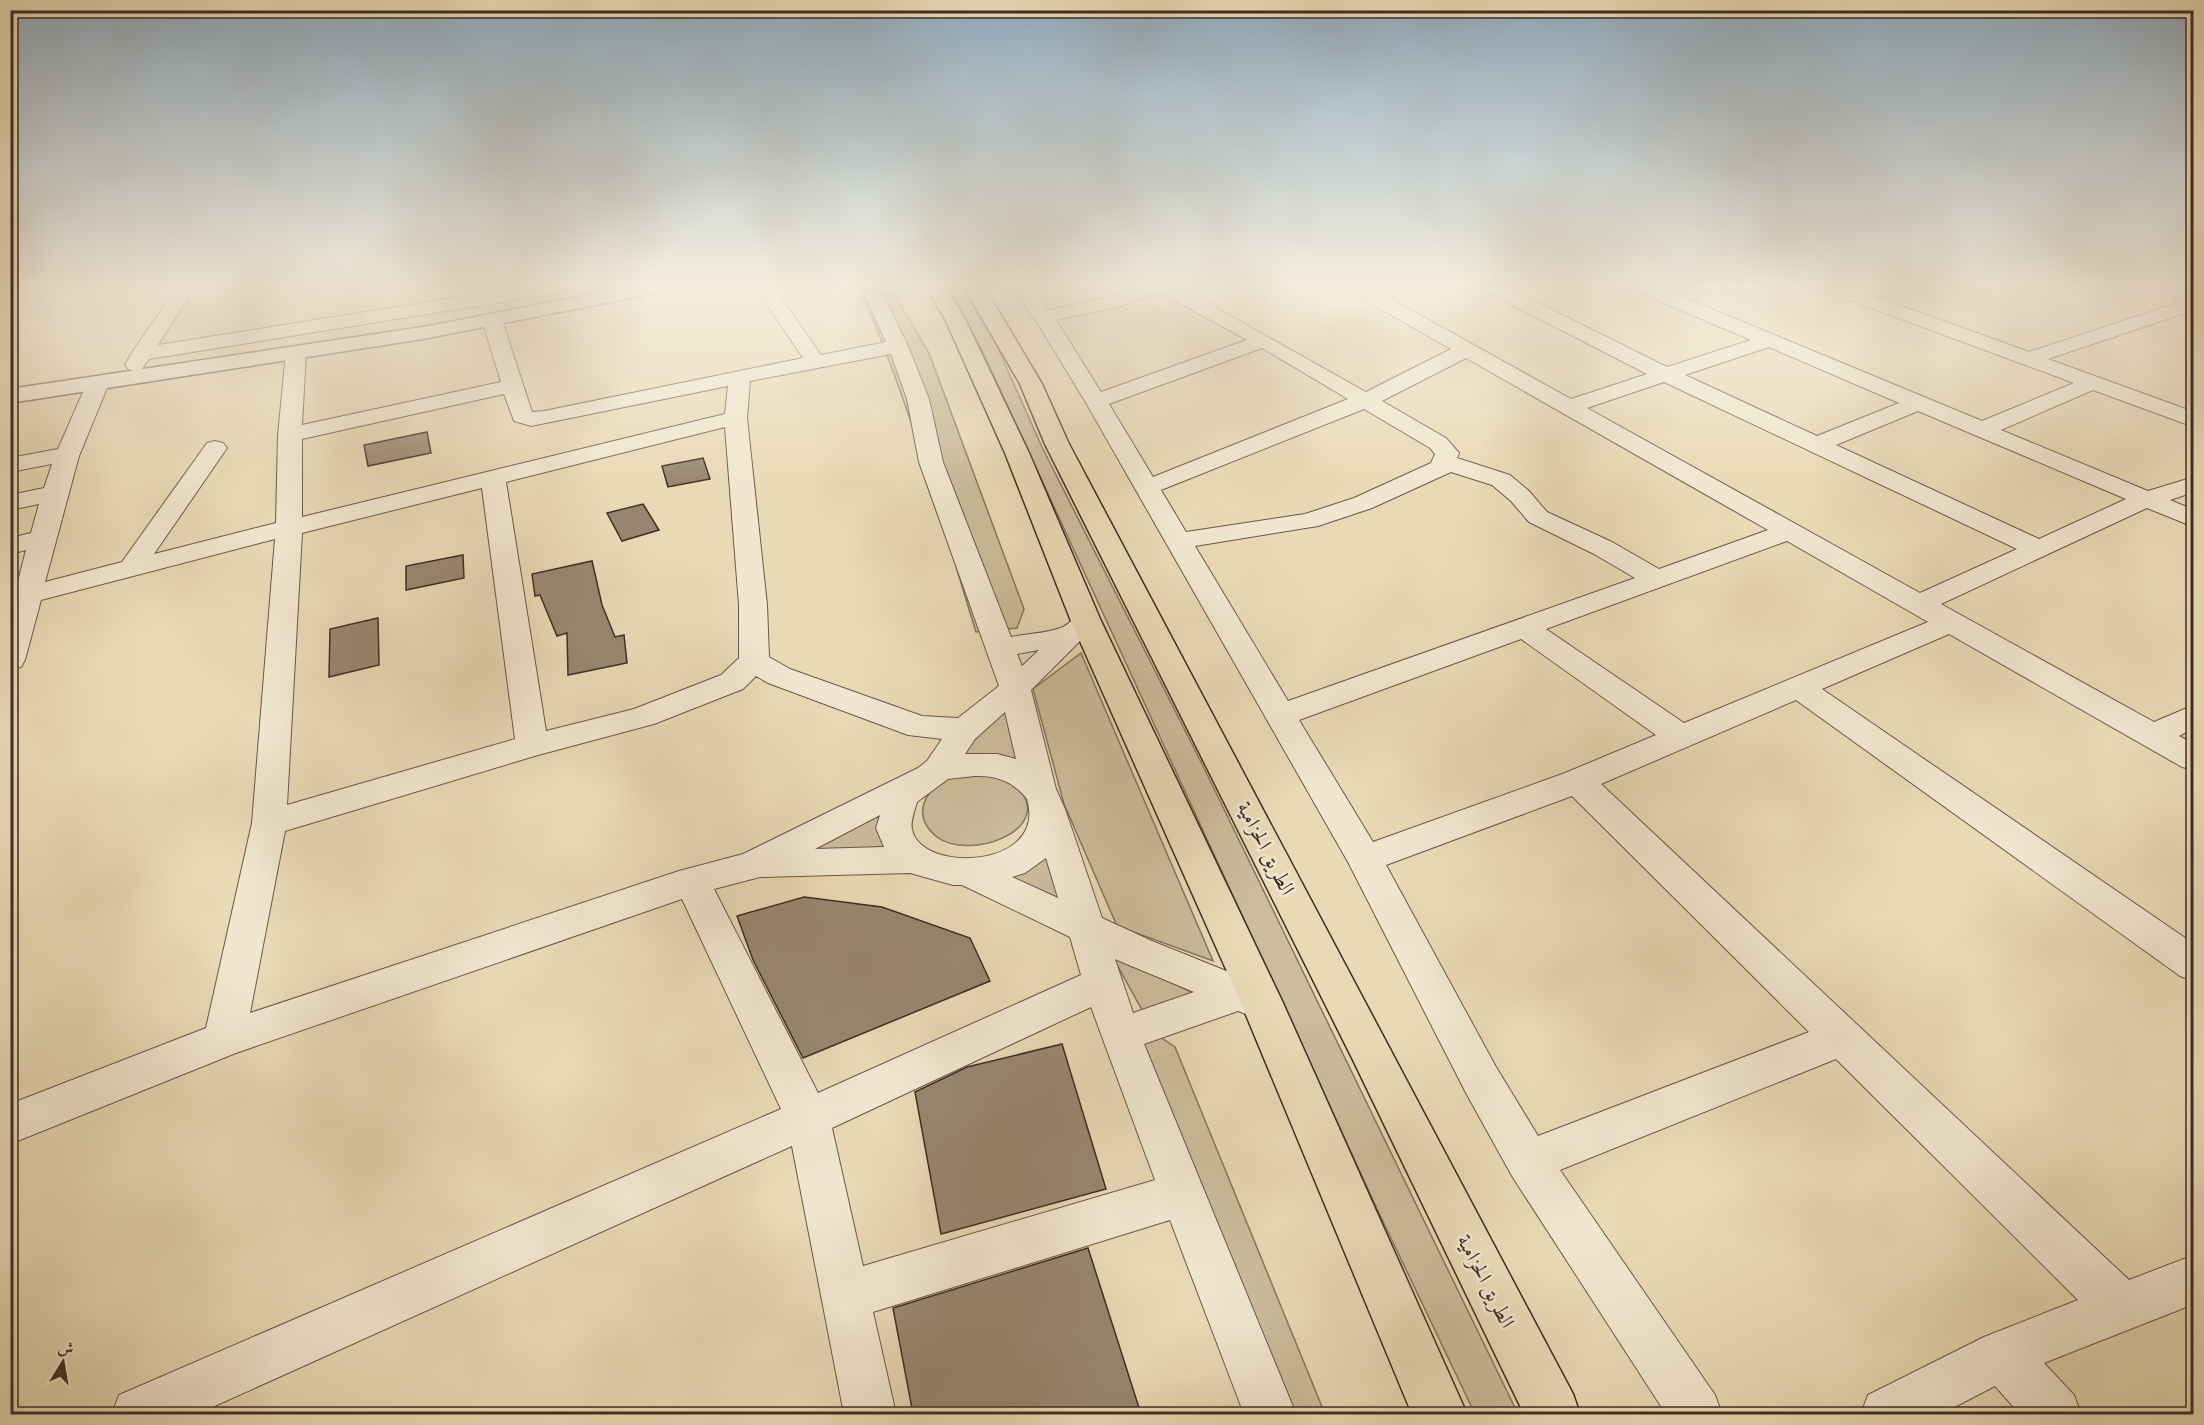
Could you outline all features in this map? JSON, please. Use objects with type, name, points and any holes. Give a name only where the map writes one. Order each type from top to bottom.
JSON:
[{"type":"highway","points":[[970,352],[1017,453],[1080,628],[1440,1414]]},
{"type":"highway","name":"الطريق الحزامية","points":[[1012,352],[1031,384],[1057,444],[1357,1026],[1553,1414]]},
{"type":"street","points":[[127,379],[143,352]]},
{"type":"street","points":[[141,354],[157,352]]},
{"type":"street","points":[[10,396],[305,352]]},
{"type":"street","points":[[502,352],[522,416],[536,419],[868,352]]},
{"type":"street","points":[[809,352],[815,361]]},
{"type":"street","points":[[900,352],[918,399],[931,462],[1015,688],[1044,799],[1120,1035],[1270,1414]]},
{"type":"street","points":[[1065,352],[1148,487],[1365,859],[1481,1080],[1528,1161],[1696,1414]]},
{"type":"street","points":[[1096,401],[1235,352]]},
{"type":"street","points":[[1178,541],[1281,526],[1341,512],[1434,471],[1442,467],[1445,462],[1447,453],[1438,443],[1282,352]]},
{"type":"street","points":[[1148,487],[1366,400],[1463,352]]},
{"type":"street","points":[[1469,352],[2193,759]]},
{"type":"street","points":[[1620,352],[2039,549]]},
{"type":"street","points":[[1568,407],[1735,352]]},
{"type":"street","points":[[1793,352],[2193,519]]},
{"type":"street","points":[[2009,352],[2193,420]]},
{"type":"street","points":[[2029,359],[2050,352]]},
{"type":"street","points":[[224,1039],[269,823],[289,528],[290,435],[296,353]]},
{"type":"street","points":[[269,823],[532,745],[642,717],[732,682],[753,661],[755,653],[753,605],[736,418],[740,377]]},
{"type":"street","points":[[10,660],[20,597],[41,539],[67,454],[98,383]]},
{"type":"street","points":[[1981,430],[2092,383]]},
{"type":"street","points":[[290,435],[513,386]]},
{"type":"street","points":[[1816,445],[1917,403]]},
{"type":"street","points":[[20,597],[736,418]]},
{"type":"street","points":[[130,570],[214,448]]},
{"type":"street","points":[[10,465],[67,454]]},
{"type":"street","points":[[1445,462],[1502,480],[1538,517],[1603,548],[1656,579]]},
{"type":"street","points":[[493,478],[532,745]]},
{"type":"street","points":[[1918,604],[2146,499],[2193,484]]},
{"type":"street","points":[[10,503],[56,493]]},
{"type":"street","points":[[1281,715],[1788,532]]},
{"type":"street","points":[[10,546],[41,539]]},
{"type":"street","points":[[1365,859],[1578,781],[1950,623]]},
{"type":"street","points":[[1524,627],[1681,737]]},
{"type":"street","points":[[1001,648],[1080,628]]},
{"type":"street","points":[[915,860],[898,841],[894,820],[901,798],[929,775],[966,729],[1015,688],[1080,628]]},
{"type":"street","points":[[753,661],[779,676],[919,726],[966,729]]},
{"type":"street","points":[[1798,687],[2193,964]]},
{"type":"street","points":[[2153,736],[2193,715]]},
{"type":"street","points":[[10,1124],[224,1039],[692,881],[753,865],[929,775],[967,763],[996,764],[1021,773],[1044,799],[1045,831],[1030,851],[1004,867],[972,874],[941,871],[915,860],[753,865]]},
{"type":"street","points":[[1578,781],[2122,1308]]},
{"type":"street","points":[[972,874],[1084,927],[1250,998]]},
{"type":"street","points":[[692,881],[808,1118],[870,1414]]},
{"type":"street","points":[[138,1414],[202,1400],[1103,983]]},
{"type":"street","points":[[1120,1035],[1250,998]]},
{"type":"street","points":[[1528,1161],[1842,1038]]},
{"type":"street","points":[[845,1296],[1183,1194]]},
{"type":"street","points":[[1887,1414],[2002,1355],[2193,1279]]},
{"type":"street","points":[[2002,1355],[2055,1414]]},
{"type":"shaded area","points":[[885,352],[929,353],[1024,609],[1017,628],[976,632],[936,500]]},
{"type":"shaded area","points":[[983,352],[999,352],[1042,447],[1202,764],[1518,1414],[1475,1414],[1379,1213]]},
{"type":"shaded area","points":[[1081,653],[1213,961],[1117,926],[1064,804],[1033,689]]},
{"type":"shaded area","points":[[1005,707],[1018,767],[955,765],[976,738]]},
{"type":"shaded area","points":[[988,773],[1010,782],[1020,790],[1027,805],[1025,818],[1017,829],[1003,838],[968,846],[951,844],[929,830],[923,814],[923,806],[931,791],[951,777]]},
{"type":"shaded area","points":[[894,804],[899,844],[790,861]]},
{"type":"shaded area","points":[[1050,848],[1077,933],[990,881]]},
{"type":"shaded area","points":[[1111,954],[1202,997],[1146,1017]]},
{"type":"shaded area","points":[[1141,1024],[1175,1047],[1325,1414],[1246,1414],[1113,1032]]},
{"type":"building","points":[[427,432],[431,453],[368,466],[364,445]]},
{"type":"building","points":[[703,458],[710,479],[668,487],[662,466]]},
{"type":"building","points":[[643,504],[659,530],[622,541],[607,513]]},
{"type":"building","points":[[463,555],[464,578],[406,590],[406,566]]},
{"type":"building","points":[[592,561],[602,605],[615,637],[624,635],[627,663],[568,675],[567,633],[557,636],[540,595],[535,596],[532,574]]},
{"type":"building","points":[[378,618],[379,665],[329,677],[330,629]]},
{"type":"building","points":[[804,897],[882,907],[970,938],[990,981],[803,1058],[753,960],[737,916]]},
{"type":"building","points":[[1062,1044],[1106,1189],[941,1234],[915,1092],[967,1067]]},
{"type":"building","points":[[1088,1248],[1141,1414],[913,1414],[893,1308]]}]
